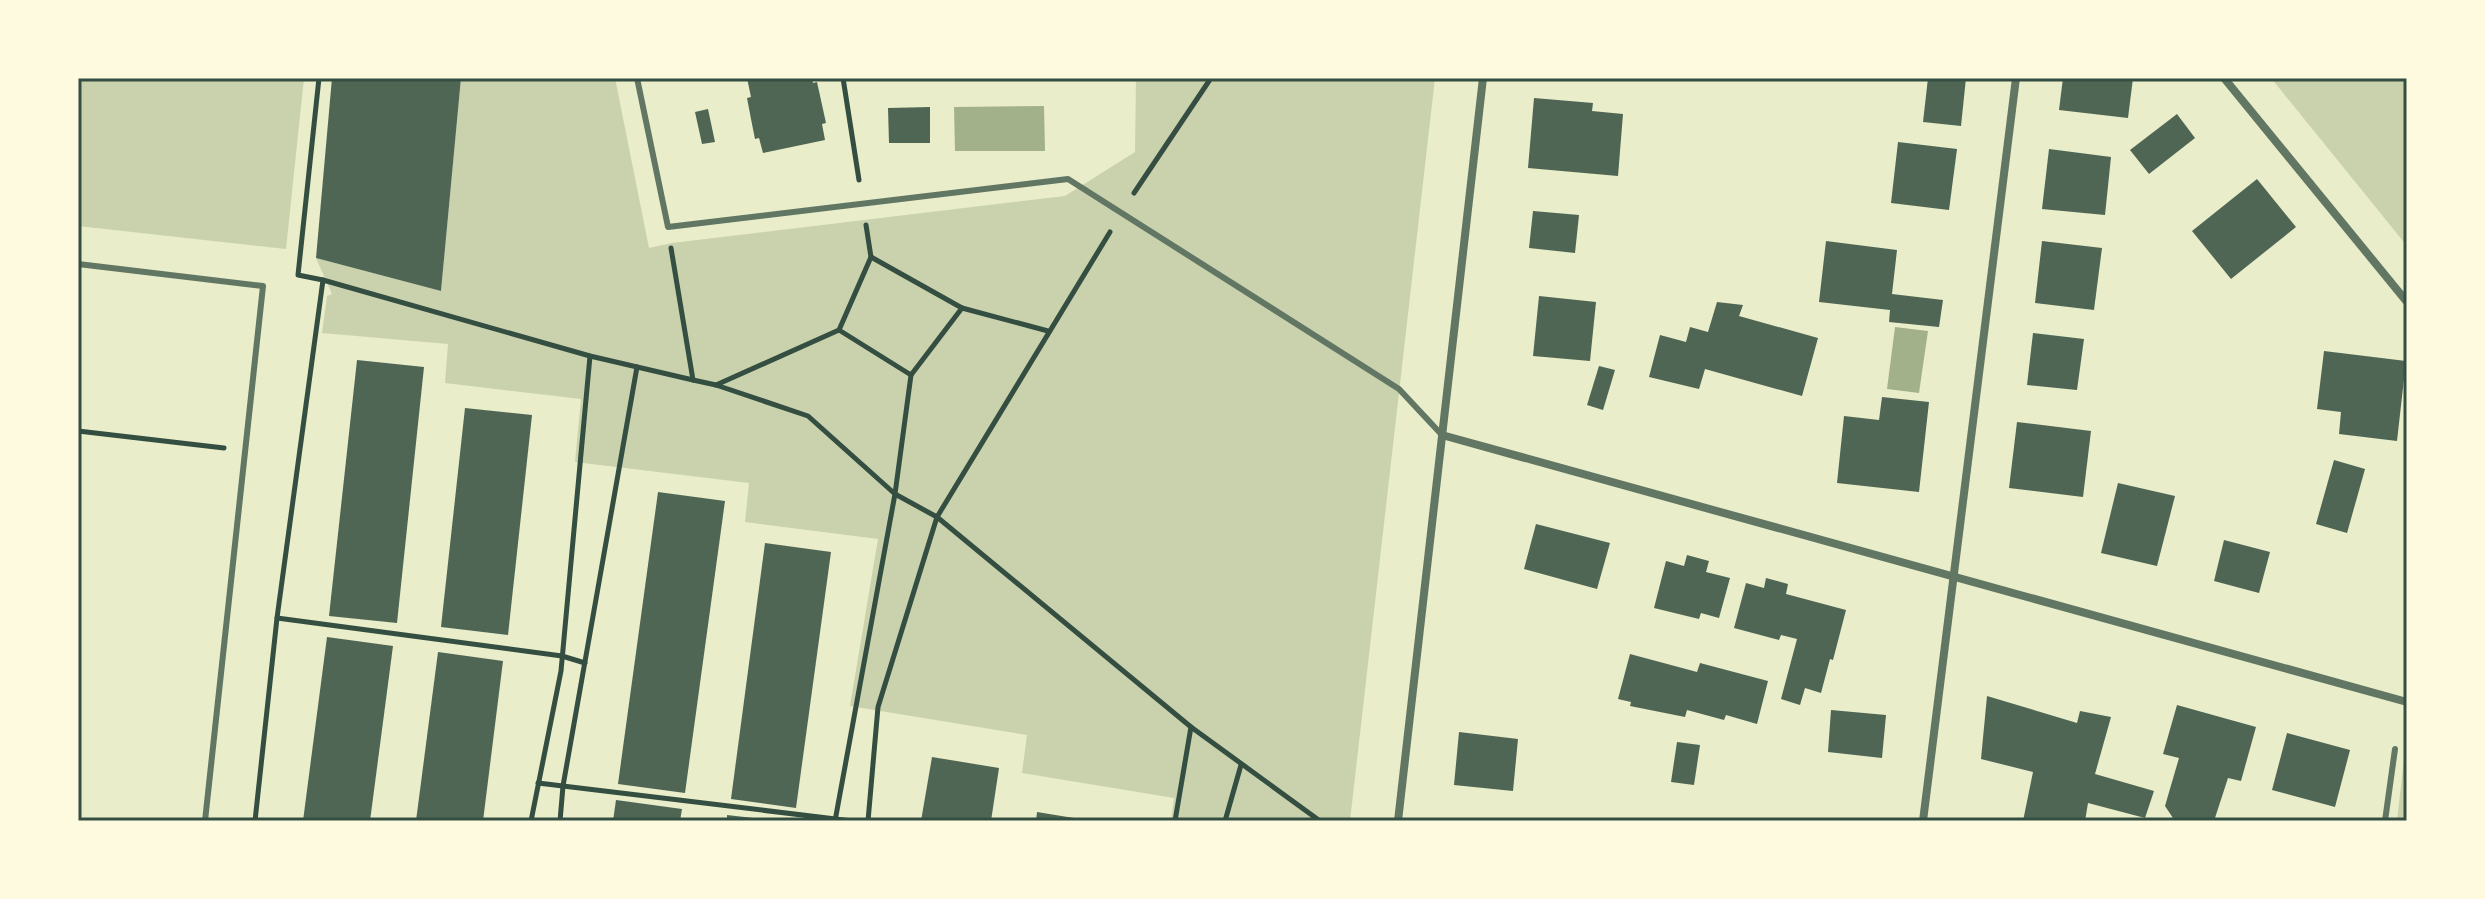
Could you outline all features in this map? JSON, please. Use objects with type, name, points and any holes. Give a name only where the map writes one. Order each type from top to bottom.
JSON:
[{"type":"street","points":[[1398,821],[1483,78]]},
{"type":"street","points":[[1923,821],[2016,78]]},
{"type":"street","points":[[2224,78],[2407,302]]},
{"type":"street","points":[[1442,435],[2407,702]]},
{"type":"lane","points":[[637,78],[668,227],[1068,179],[1399,389],[1442,435]]},
{"type":"lane","points":[[78,264],[263,286],[205,821]]},
{"type":"lane","points":[[2385,821],[2395,749]]},
{"type":"path","points":[[319,78],[298,275],[590,356],[716,385],[808,416],[895,494],[937,517],[1191,727],[1320,821]]},
{"type":"path","points":[[843,78],[863,204]]},
{"type":"path","points":[[868,821],[878,707],[937,517],[1122,212],[1211,78]]},
{"type":"path","points":[[668,227],[693,380]]},
{"type":"path","points":[[716,385],[839,330],[871,257],[962,308],[1048,331]]},
{"type":"path","points":[[255,821],[277,618],[323,280]]},
{"type":"path","points":[[835,820],[895,494],[911,375],[962,308]]},
{"type":"path","points":[[839,330],[911,375]]},
{"type":"path","points":[[531,821],[562,656],[590,356]]},
{"type":"path","points":[[560,821],[563,786],[637,367]]},
{"type":"path","points":[[78,431],[247,451]]},
{"type":"path","points":[[277,618],[562,656],[585,663]]},
{"type":"path","points":[[1175,821],[1191,727]]},
{"type":"path","points":[[1225,821],[1241,765]]},
{"type":"path","points":[[538,783],[852,821]]},
{"type":"shaded area","points":[[78,78],[304,78],[286,249],[78,226]]},
{"type":"shaded area","points":[[461,78],[615,78],[649,248],[1065,196],[1135,152],[1136,78],[1435,78],[1350,821],[1171,821],[1174,798],[1022,773],[1027,735],[850,706],[878,539],[745,522],[749,483],[575,462],[581,399],[445,383],[448,344],[322,333],[327,296],[332,294],[316,258],[441,291]]},
{"type":"shaded area","points":[[2271,78],[2407,78],[2407,246]]},
{"type":"shaded area","points":[[1044,106],[1045,151],[955,151],[954,107]]},
{"type":"shaded area","points":[[1895,327],[1928,331],[1919,393],[1887,389]]},
{"type":"shaded area","points":[[2405,750],[2407,821],[2397,821]]},
{"type":"building","points":[[332,78],[461,78],[441,291],[316,258]]},
{"type":"building","points":[[747,78],[812,78],[813,83],[817,82],[826,123],[822,124],[825,140],[763,153],[759,138],[755,139],[747,98],[751,97]]},
{"type":"building","points":[[1928,78],[1966,78],[1961,126],[1923,122]]},
{"type":"building","points":[[2063,78],[2133,78],[2128,118],[2059,110]]},
{"type":"building","points":[[1534,98],[1593,103],[1592,111],[1623,114],[1618,176],[1528,168]]},
{"type":"building","points":[[930,107],[930,143],[889,143],[888,108]]},
{"type":"building","points":[[708,109],[715,142],[702,144],[695,112]]},
{"type":"building","points":[[2177,114],[2195,138],[2149,174],[2130,150]]},
{"type":"building","points":[[1898,142],[1957,149],[1949,210],[1891,203]]},
{"type":"building","points":[[2049,149],[2111,157],[2105,215],[2042,209]]},
{"type":"building","points":[[2257,179],[2296,227],[2231,279],[2192,231]]},
{"type":"building","points":[[1533,211],[1579,215],[1575,253],[1529,248]]},
{"type":"building","points":[[1826,241],[1897,250],[1892,294],[1943,300],[1939,327],[1889,322],[1890,310],[1819,302]]},
{"type":"building","points":[[2042,241],[2102,248],[2094,310],[2035,303]]},
{"type":"building","points":[[1539,296],[1596,302],[1590,361],[1533,356]]},
{"type":"building","points":[[1717,302],[1743,305],[1739,316],[1818,338],[1802,396],[1705,369],[1699,389],[1649,377],[1660,335],[1686,342],[1690,327],[1708,332]]},
{"type":"building","points":[[2033,333],[2084,339],[2077,390],[2027,385]]},
{"type":"building","points":[[2324,351],[2406,361],[2397,441],[2339,434],[2341,412],[2317,409]]},
{"type":"building","points":[[357,360],[424,367],[397,623],[329,616]]},
{"type":"building","points":[[1599,366],[1615,370],[1603,410],[1587,405]]},
{"type":"building","points":[[1882,397],[1929,402],[1919,492],[1837,483],[1844,416],[1879,420]]},
{"type":"building","points":[[465,408],[532,415],[508,635],[441,627]]},
{"type":"building","points":[[2017,422],[2091,431],[2083,497],[2009,488]]},
{"type":"building","points":[[2334,460],[2365,469],[2347,533],[2316,524]]},
{"type":"building","points":[[2118,483],[2175,496],[2157,566],[2101,553]]},
{"type":"building","points":[[658,492],[725,501],[685,793],[618,784]]},
{"type":"building","points":[[1536,524],[1610,543],[1597,589],[1524,569]]},
{"type":"building","points":[[2224,540],[2270,552],[2259,593],[2214,581]]},
{"type":"building","points":[[765,543],[831,552],[796,808],[731,799]]},
{"type":"building","points":[[1687,555],[1709,561],[1706,572],[1730,578],[1719,618],[1701,613],[1699,619],[1654,608],[1666,561],[1684,566]]},
{"type":"building","points":[[1766,578],[1788,584],[1786,594],[1846,610],[1821,693],[1805,688],[1800,705],[1781,699],[1797,639],[1781,635],[1779,640],[1734,628],[1746,583],[1764,588]]},
{"type":"building","points":[[327,637],[393,646],[370,821],[303,821]]},
{"type":"building","points":[[438,652],[503,661],[483,821],[416,821]]},
{"type":"building","points":[[1630,654],[1697,672],[1700,663],[1768,681],[1757,724],[1726,715],[1724,720],[1687,710],[1685,717],[1630,706],[1631,702],[1618,699]]},
{"type":"building","points":[[1987,696],[2077,723],[2080,711],[2111,717],[2095,774],[2154,791],[2145,818],[2088,803],[2085,821],[2023,821],[2033,772],[1981,759]]},
{"type":"building","points":[[2177,705],[2256,727],[2241,781],[2228,778],[2214,821],[2179,821],[2165,806],[2179,758],[2163,754]]},
{"type":"building","points":[[1831,710],[1886,715],[1882,758],[1828,752]]},
{"type":"building","points":[[1459,732],[1518,739],[1513,791],[1454,785]]},
{"type":"building","points":[[2287,733],[2350,750],[2335,807],[2272,790]]},
{"type":"building","points":[[1677,742],[1700,745],[1694,785],[1671,782]]},
{"type":"building","points":[[932,757],[999,768],[991,821],[921,821]]},
{"type":"building","points":[[616,800],[682,809],[680,821],[613,821]]},
{"type":"building","points":[[1037,812],[1080,819],[1080,821],[1036,821]]},
{"type":"building","points":[[727,815],[762,819],[762,821],[727,821]]}]
